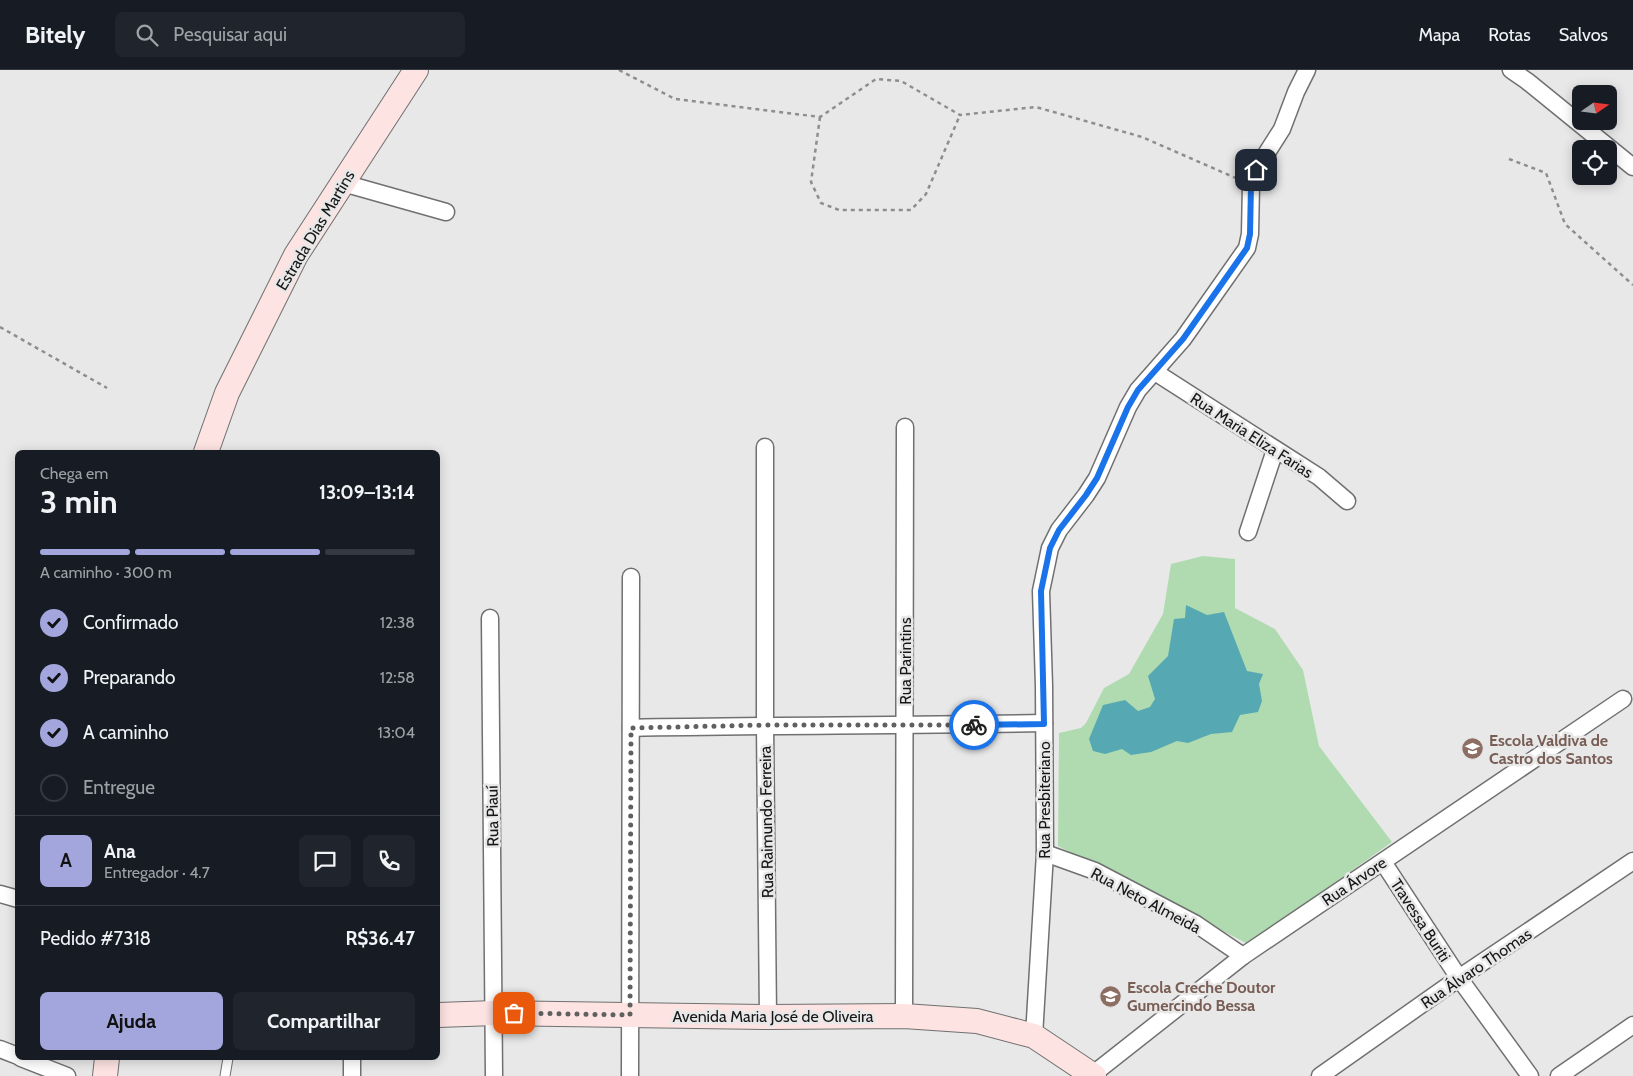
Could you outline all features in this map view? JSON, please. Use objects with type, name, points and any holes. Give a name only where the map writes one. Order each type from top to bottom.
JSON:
[{"type":"street","name":"Estrada Dias Martins","points":[[207,450],[227,393],[296,255],[416,70]]},
{"type":"street","name":"Rua Presbiteriano","points":[[1034,1036],[1044,852],[1041,591],[1050,548],[1059,530],[1097,478],[1128,407],[1138,390],[1183,339],[1247,248],[1250,234],[1251,185],[1256,170],[1282,129],[1296,92],[1307,70]]},
{"type":"street","points":[[1511,70],[1633,166]]},
{"type":"street","points":[[343,183],[446,212]]},
{"type":"street","name":"Rua Maria Eliza Farias","points":[[1155,372],[1319,477],[1347,501]]},
{"type":"street","name":"Rua Parintins","points":[[904,1016],[905,427]]},
{"type":"street","name":"Rua Raimundo Ferreira","points":[[765,447],[768,1017]]},
{"type":"street","points":[[1248,532],[1275,450]]},
{"type":"street","points":[[630,1076],[631,577]]},
{"type":"street","name":"Rua Piauí","points":[[490,618],[495,1013],[494,1076]]},
{"type":"street","name":"Rua Árvore","points":[[1093,1076],[1243,956],[1623,699]]},
{"type":"street","points":[[631,728],[765,725],[905,726],[1044,724]]},
{"type":"street","name":"Rua Neto Almeida","points":[[1044,852],[1094,871],[1179,915],[1196,924],[1243,956]]},
{"type":"street","name":"Rua Álvaro Thomas","points":[[1320,1076],[1459,978],[1633,861]]},
{"type":"street","name":"Travessa Buriti","points":[[1383,862],[1459,978],[1530,1076]]},
{"type":"street","points":[[0,894],[15,899]]},
{"type":"street","name":"Avenida Maria José de Oliveira","points":[[440,1015],[495,1013],[768,1017],[904,1016],[977,1021],[1034,1036],[1093,1076]]},
{"type":"street","points":[[1559,1076],[1633,1025]]},
{"type":"street","points":[[0,1049],[15,1055]]},
{"type":"street","points":[[27,1060],[67,1076]]},
{"type":"street","points":[[105,1076],[107,1060]]},
{"type":"street","points":[[352,1060],[352,1076]]},
{"type":"lane","points":[[225,1076],[228,1060]]},
{"type":"path","points":[[619,70],[675,99],[820,117],[876,79],[901,81],[960,115],[1036,107],[1142,137],[1251,185]]},
{"type":"path","points":[[820,117],[811,182],[821,203],[839,210],[911,210],[926,194],[960,115]]},
{"type":"path","points":[[1510,159],[1546,173],[1565,224],[1633,285]]},
{"type":"path","points":[[0,327],[106,388]]},
{"type":"green space","points":[[1203,556],[1235,559],[1235,608],[1275,629],[1303,670],[1319,746],[1392,842],[1248,944],[1058,846],[1059,733],[1081,728],[1086,723],[1104,688],[1129,674],[1163,614],[1171,564]]},
{"type":"water","points":[[1186,605],[1207,615],[1224,612],[1247,671],[1263,674],[1259,684],[1262,701],[1258,712],[1240,715],[1232,732],[1211,734],[1188,743],[1177,741],[1151,752],[1131,755],[1122,749],[1105,754],[1093,751],[1089,739],[1103,705],[1125,700],[1138,711],[1150,707],[1155,699],[1148,676],[1168,656],[1174,619],[1185,618]]},
{"type":"way so far","points":[[514,1013],[630,1015],[631,728],[765,725],[974,725]]},
{"type":"place","name":"Escola Valdiva de Castro dos Santos","points":[[1473,749]]},
{"type":"place","name":"Escola Creche Doutor Gumercindo Bessa","points":[[1111,996]]},
{"type":"route","points":[[974,725],[1044,724],[1041,591],[1050,548],[1059,530],[1097,478],[1128,407],[1138,390],[1183,339],[1247,248],[1250,234],[1251,185],[1256,170]]}]
